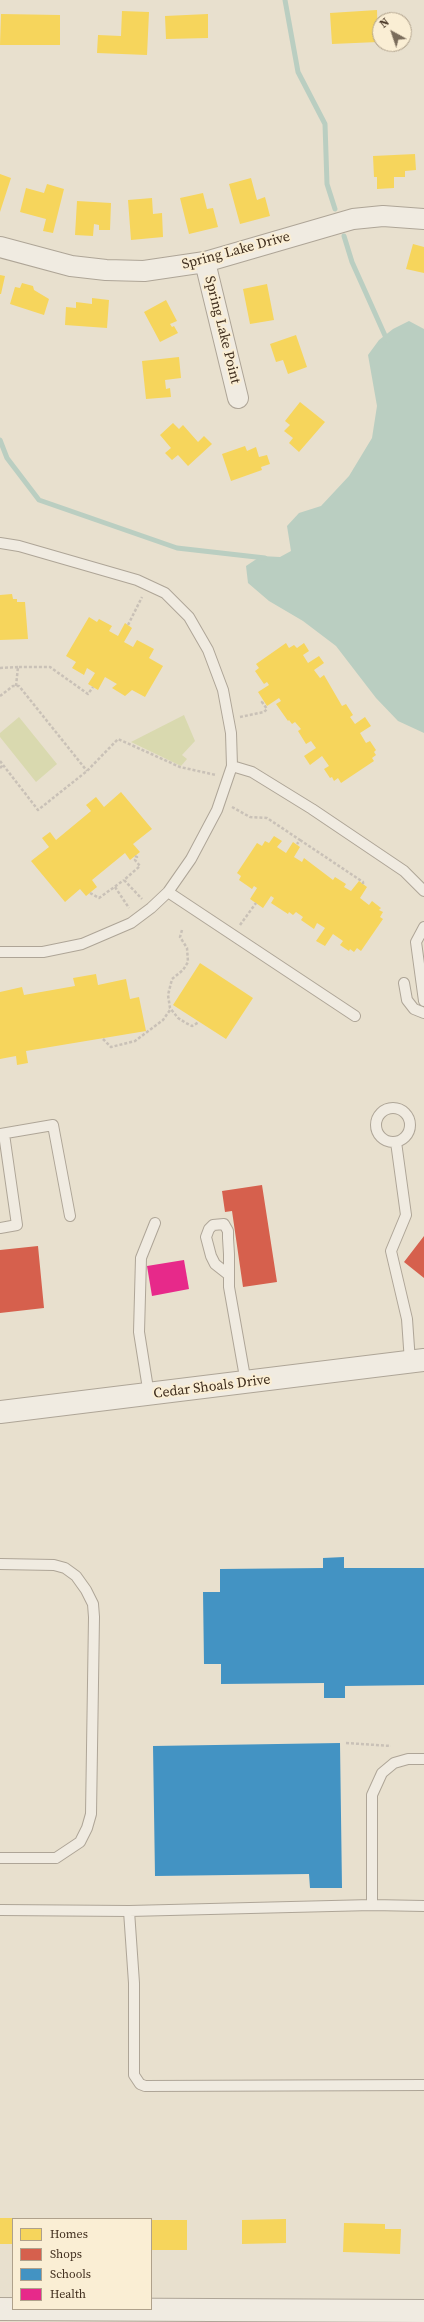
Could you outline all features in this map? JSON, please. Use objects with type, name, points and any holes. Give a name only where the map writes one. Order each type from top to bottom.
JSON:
[{"type":"street","name":"Spring Lake Drive","points":[[0,246],[71,266],[106,270],[144,271],[205,262],[353,219],[383,216],[424,219]]},
{"type":"street","name":"Spring Lake Point","points":[[205,262],[238,398]]},
{"type":"street","name":"Cedar Shoals Drive","points":[[0,1412],[149,1395],[417,1361]]},
{"type":"street","points":[[0,2309],[12,2309]]},
{"type":"street","points":[[152,2310],[424,2311]]},
{"type":"lane","points":[[0,543],[19,546],[137,580],[165,593],[189,617],[208,650],[223,690],[229,720],[232,766],[217,810],[190,859],[168,892],[131,923],[82,944],[43,952],[0,952]]},
{"type":"lane","points":[[232,766],[252,772],[359,840],[404,871],[424,891]]},
{"type":"lane","points":[[168,892],[355,1016]]},
{"type":"lane","points":[[424,926],[416,942],[424,1001]]},
{"type":"lane","points":[[404,983],[407,1000],[414,1010],[424,1013]]},
{"type":"lane","points":[[0,1228],[17,1225],[2,1134],[53,1125],[70,1216]]},
{"type":"lane","points":[[396,1142],[406,1216],[391,1251],[417,1361]]},
{"type":"lane","points":[[149,1395],[138,1332],[141,1258],[155,1224]]},
{"type":"lane","points":[[229,1275],[246,1383]]},
{"type":"lane","points":[[0,1564],[54,1564],[65,1568],[76,1576],[86,1590],[93,1604],[94,1616],[91,1814],[88,1828],[80,1842],[56,1858],[0,1858]]},
{"type":"lane","points":[[372,1905],[372,1795],[382,1773],[394,1763],[408,1759],[424,1759]]},
{"type":"lane","points":[[0,1910],[129,1911],[372,1905],[424,1906]]},
{"type":"lane","points":[[129,1911],[134,1983],[134,2075],[140,2084],[145,2086],[424,2085]]},
{"type":"path","points":[[128,625],[138,605]]},
{"type":"path","points":[[16,686],[18,667]]},
{"type":"path","points":[[0,668],[50,667],[88,694],[93,687]]},
{"type":"path","points":[[0,696],[13,686],[19,686],[87,771]]},
{"type":"path","points":[[229,720],[264,712],[267,709],[262,702],[264,701]]},
{"type":"path","points":[[0,761],[38,810],[87,771],[118,739],[180,767],[214,775]]},
{"type":"path","points":[[0,768],[3,765]]},
{"type":"path","points":[[238,809],[250,817],[267,818],[363,882],[362,884]]},
{"type":"path","points":[[297,844],[300,840]]},
{"type":"path","points":[[90,893],[99,898],[124,880],[140,866],[135,860],[137,858],[135,856]]},
{"type":"path","points":[[124,880],[134,891]]},
{"type":"path","points":[[115,887],[137,918]]},
{"type":"path","points":[[247,915],[256,903]]},
{"type":"path","points":[[182,930],[180,937],[187,948],[188,962],[183,970],[172,979],[168,995],[171,1010],[186,1023],[192,1026],[199,1022]]},
{"type":"path","points":[[103,1039],[111,1047],[135,1041],[163,1020],[171,1010]]},
{"type":"path","points":[[346,1743],[391,1746]]},
{"type":"green space","points":[[184,715],[195,741],[182,755],[187,759],[181,766],[131,742]]},
{"type":"green space","points":[[19,717],[57,764],[36,782],[0,737],[0,733]]},
{"type":"shaded area","points":[[409,321],[424,329],[424,733],[398,721],[376,698],[336,646],[303,621],[269,601],[248,583],[246,566],[261,556],[280,557],[291,551],[287,526],[299,513],[321,506],[349,476],[372,438],[377,406],[368,355],[379,340],[393,329]]},
{"type":"building: Homes","points":[[377,10],[377,12],[372,12],[372,42],[332,44],[330,13]]},
{"type":"building: Homes","points":[[122,11],[149,12],[147,55],[97,53],[98,35],[121,36]]},
{"type":"building: Homes","points":[[1,14],[60,15],[60,45],[0,45]]},
{"type":"building: Homes","points":[[208,14],[208,38],[166,39],[165,16]]},
{"type":"building: Homes","points":[[415,154],[416,170],[405,171],[405,177],[394,177],[394,188],[377,189],[377,177],[374,177],[373,156]]},
{"type":"building: Homes","points":[[0,174],[11,178],[0,212]]},
{"type":"building: Homes","points":[[251,178],[257,200],[265,197],[270,216],[240,224],[229,184]]},
{"type":"building: Homes","points":[[47,184],[64,189],[53,233],[43,231],[46,219],[20,212],[26,188],[44,193]]},
{"type":"building: Homes","points":[[203,193],[207,209],[213,208],[218,227],[189,234],[180,198]]},
{"type":"building: Homes","points":[[152,198],[153,214],[162,213],[163,237],[131,240],[128,200]]},
{"type":"building: Homes","points":[[77,201],[111,203],[110,230],[99,230],[99,225],[94,224],[93,236],[75,235]]},
{"type":"building: Homes","points":[[413,244],[424,247],[424,273],[406,269]]},
{"type":"building: Homes","points":[[0,275],[5,276],[1,294],[0,294]]},
{"type":"building: Homes","points":[[22,283],[33,286],[34,290],[49,299],[44,315],[10,304],[15,287],[20,288]]},
{"type":"building: Homes","points":[[267,284],[274,320],[250,324],[243,289]]},
{"type":"building: Homes","points":[[92,298],[109,300],[107,328],[65,325],[66,307],[76,308],[76,302],[92,304]]},
{"type":"building: Homes","points":[[166,300],[177,321],[170,324],[172,327],[174,326],[178,333],[160,342],[144,312]]},
{"type":"building: Homes","points":[[296,335],[307,367],[288,374],[283,360],[276,362],[270,344]]},
{"type":"building: Homes","points":[[179,357],[181,378],[165,380],[166,389],[170,388],[171,397],[146,399],[142,361]]},
{"type":"building: Homes","points":[[300,402],[325,422],[299,452],[289,443],[293,438],[284,431],[290,425],[285,421]]},
{"type":"building: Homes","points":[[173,423],[179,429],[183,425],[198,442],[204,436],[212,444],[188,466],[178,455],[172,460],[165,453],[171,448],[160,435]]},
{"type":"building: Homes","points":[[245,446],[247,451],[256,447],[259,457],[267,455],[270,464],[261,467],[262,470],[231,481],[222,454]]},
{"type":"building: Homes","points":[[12,594],[13,599],[17,599],[17,602],[25,602],[28,639],[0,640],[0,595]]},
{"type":"building: Homes","points":[[89,617],[97,622],[99,619],[112,626],[109,631],[118,636],[125,623],[132,628],[124,642],[133,647],[137,640],[154,649],[149,658],[163,666],[145,697],[132,690],[125,696],[112,688],[117,684],[105,677],[98,690],[88,684],[95,673],[87,668],[84,675],[72,668],[76,662],[66,656]]},
{"type":"building: Homes","points":[[286,643],[289,648],[294,645],[297,648],[304,643],[309,651],[303,655],[308,663],[319,656],[324,663],[314,670],[320,678],[324,675],[342,706],[346,704],[353,715],[350,717],[355,724],[365,717],[371,726],[360,733],[366,743],[370,741],[376,750],[374,752],[376,755],[372,758],[374,761],[341,783],[338,778],[334,781],[332,777],[330,778],[324,769],[329,766],[322,756],[310,765],[304,756],[316,748],[311,741],[306,744],[298,731],[301,729],[295,722],[292,724],[289,720],[288,721],[276,704],[281,701],[279,698],[267,706],[258,692],[269,685],[267,682],[264,684],[255,671],[259,668],[256,664]]},
{"type":"building: Homes","points":[[121,792],[152,829],[133,844],[140,852],[130,860],[125,853],[92,880],[97,887],[86,896],[80,889],[65,902],[31,861],[49,847],[42,838],[50,832],[56,840],[91,811],[86,805],[96,797],[104,807]]},
{"type":"building: Homes","points":[[274,836],[282,841],[277,847],[286,853],[293,842],[300,847],[294,857],[302,862],[304,858],[333,880],[335,877],[346,884],[344,887],[351,891],[359,881],[367,887],[360,898],[369,905],[372,901],[381,908],[379,910],[383,912],[380,917],[383,919],[361,951],[357,948],[354,952],[350,949],[349,951],[340,945],[343,941],[333,934],[325,946],[316,941],[325,928],[317,923],[314,929],[301,920],[303,917],[296,912],[293,915],[289,912],[288,914],[271,903],[274,898],[271,896],[263,908],[250,899],[257,888],[254,886],[252,889],[239,880],[241,876],[237,873],[257,843],[262,846],[265,841],[269,843]]},
{"type":"building: Homes","points":[[200,963],[253,998],[226,1039],[173,1005]]},
{"type":"building: Homes","points":[[96,974],[98,985],[126,979],[130,999],[139,997],[146,1031],[26,1051],[28,1063],[17,1065],[16,1056],[0,1059],[0,992],[22,987],[24,995],[75,986],[73,978]]},
{"type":"building: Homes","points":[[0,2218],[12,2218],[12,2244],[0,2244]]},
{"type":"building: Homes","points":[[286,2219],[286,2243],[242,2244],[242,2220]]},
{"type":"building: Homes","points":[[152,2220],[187,2220],[187,2250],[152,2250]]},
{"type":"building: Homes","points":[[344,2223],[385,2224],[385,2229],[401,2229],[400,2254],[343,2252]]},
{"type":"building: Shops","points":[[262,1185],[277,1282],[243,1287],[232,1211],[225,1212],[222,1191]]},
{"type":"building: Shops","points":[[424,1236],[424,1278],[404,1262]]},
{"type":"building: Shops","points":[[38,1246],[44,1308],[0,1313],[0,1250]]},
{"type":"building: Schools","points":[[344,1557],[344,1568],[424,1568],[424,1685],[345,1686],[345,1698],[324,1698],[324,1683],[221,1684],[221,1664],[204,1664],[203,1592],[220,1592],[220,1569],[323,1568],[323,1558]]},
{"type":"building: Schools","points":[[340,1743],[342,1888],[310,1888],[309,1874],[155,1876],[153,1746]]},
{"type":"building: Health","points":[[184,1260],[189,1289],[152,1296],[147,1266]]},
{"type":"waterway","points":[[285,0],[298,72],[325,124],[327,184],[335,209]]},
{"type":"waterway","points":[[344,236],[352,262],[387,340]]},
{"type":"waterway","points":[[0,440],[7,458],[39,500],[177,548],[265,558]]}]
